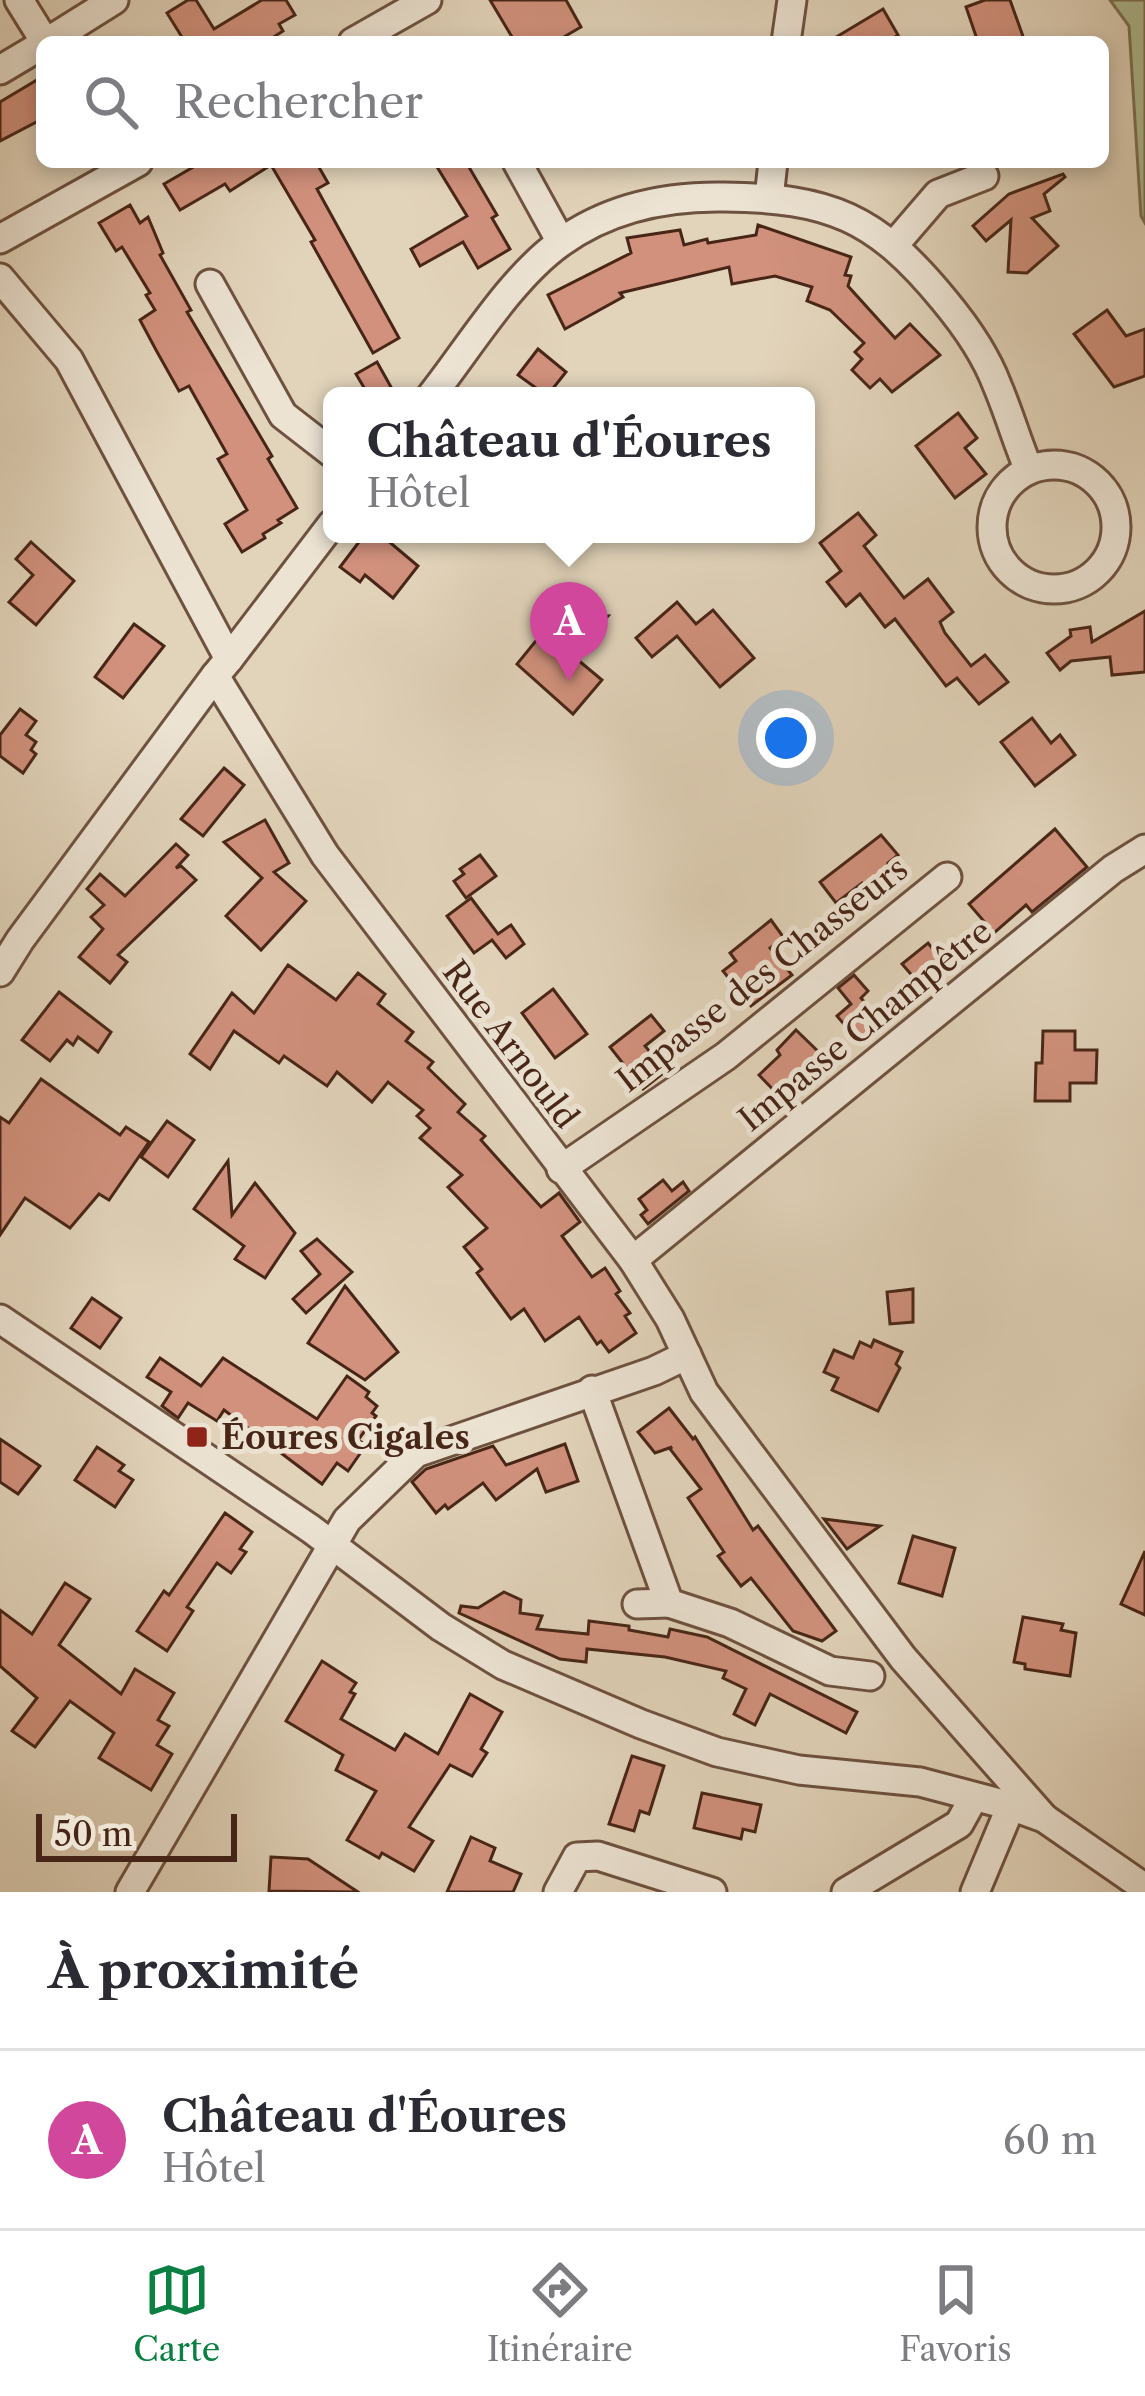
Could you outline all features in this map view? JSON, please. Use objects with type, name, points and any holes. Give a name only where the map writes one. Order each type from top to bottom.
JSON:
[{"type":"street","points":[[20,0],[41,36]]},
{"type":"street","points":[[56,36],[114,0]]},
{"type":"street","points":[[364,36],[427,0]]},
{"type":"street","points":[[788,36],[791,0]]},
{"type":"street","points":[[0,70],[36,48]]},
{"type":"street","points":[[0,239],[127,168]]},
{"type":"street","points":[[520,168],[561,242]]},
{"type":"street","points":[[769,198],[772,168]]},
{"type":"street","points":[[895,244],[938,194],[984,176]]},
{"type":"street","points":[[437,387],[536,263],[599,220],[642,204],[703,197],[808,203],[895,244],[955,314],[996,380],[1029,470]]},
{"type":"street","name":"Rue Arnould","points":[[0,278],[69,360],[222,668],[325,855],[633,1260],[704,1391],[903,1658],[1044,1818]]},
{"type":"street","points":[[210,284],[283,415],[323,446]]},
{"type":"street","points":[[1050,465],[1072,468],[1091,477],[1106,494],[1114,513],[1109,555],[1096,573],[1078,584],[1057,590],[1036,587],[1001,562],[993,542],[998,499],[1029,470],[1050,465]]},
{"type":"street","points":[[0,972],[323,536]]},
{"type":"street","name":"Impasse Champêtre","points":[[633,1260],[1113,869],[1145,849]]},
{"type":"street","name":"Impasse des Chasseurs","points":[[560,1169],[726,1056],[947,877]]},
{"type":"street","points":[[0,1319],[503,1665],[717,1752],[799,1770],[920,1783],[1011,1805],[1044,1818],[1111,1879],[1145,1888]]},
{"type":"street","points":[[130,1892],[347,1520],[416,1453],[654,1371],[687,1355]]},
{"type":"street","points":[[592,1390],[669,1604]]},
{"type":"street","points":[[638,1604],[669,1604],[730,1623],[830,1671],[870,1676]]},
{"type":"street","points":[[846,1892],[959,1824],[974,1797]]},
{"type":"street","points":[[975,1892],[1011,1805]]},
{"type":"street","points":[[558,1892],[577,1857],[598,1856],[712,1892]]},
{"type":"green space","points":[[1110,0],[1145,0],[1145,223],[1129,26]]},
{"type":"building","points":[[196,0],[214,29],[262,0],[286,0],[295,15],[279,24],[283,31],[275,36],[181,36],[167,13]]},
{"type":"building","points":[[490,0],[566,0],[581,27],[565,36],[511,36]]},
{"type":"building","points":[[985,0],[1010,0],[1023,36],[976,36],[966,7]]},
{"type":"building","points":[[883,9],[898,35],[896,36],[838,36]]},
{"type":"building","points":[[36,81],[36,122],[0,141],[0,102]]},
{"type":"building","points":[[192,168],[266,168],[230,191],[225,184],[180,210],[164,184]]},
{"type":"building","points":[[273,168],[319,168],[328,183],[317,189],[399,338],[373,353],[311,242],[315,240]]},
{"type":"building","points":[[438,168],[470,168],[510,249],[478,268],[463,242],[420,266],[411,249],[467,216]]},
{"type":"building","points":[[1063,174],[1044,194],[1050,211],[1032,218],[1058,246],[1027,273],[1008,272],[1011,220],[986,241],[973,226],[1009,194]]},
{"type":"building","points":[[130,205],[140,223],[148,217],[160,255],[191,310],[187,312],[272,456],[268,459],[297,508],[242,552],[225,524],[247,510],[218,459],[227,454],[189,386],[179,391],[156,350],[140,320],[155,310],[146,295],[150,293],[122,247],[116,251],[99,223]]},
{"type":"building","points":[[758,225],[851,257],[845,275],[851,276],[848,286],[895,338],[910,324],[940,355],[892,392],[880,379],[870,388],[852,370],[862,359],[855,352],[864,343],[830,310],[807,301],[812,287],[775,276],[732,284],[729,267],[620,293],[623,297],[565,329],[548,295],[631,253],[627,238],[680,230],[684,245],[707,239],[708,243],[756,235]]},
{"type":"building","points":[[1107,310],[1126,336],[1145,329],[1145,376],[1114,387],[1074,334]]},
{"type":"building","points":[[538,349],[566,372],[554,387],[535,387],[518,375]]},
{"type":"building","points":[[377,362],[391,387],[364,387],[356,374]]},
{"type":"building","points":[[958,413],[977,438],[965,448],[986,474],[955,498],[916,446]]},
{"type":"building","points":[[858,513],[876,535],[864,546],[904,598],[928,579],[953,612],[940,622],[945,633],[971,666],[985,655],[1008,682],[979,704],[957,678],[946,686],[895,619],[885,627],[860,594],[846,606],[827,582],[841,571],[820,543]]},
{"type":"building","points":[[31,542],[74,581],[36,625],[9,602],[33,575],[16,559]]},
{"type":"building","points":[[358,543],[391,543],[418,566],[393,598],[365,575],[360,582],[340,567]]},
{"type":"building","points":[[677,602],[696,624],[713,610],[754,658],[720,687],[677,636],[652,657],[636,638]]},
{"type":"building","points":[[1145,611],[1145,672],[1112,675],[1110,657],[1071,661],[1060,670],[1047,653],[1071,636],[1070,630],[1090,627],[1092,642]]},
{"type":"building","points":[[557,615],[608,616],[572,655],[602,680],[573,714],[517,664]]},
{"type":"building","points":[[134,624],[164,646],[123,698],[95,677]]},
{"type":"building","points":[[20,709],[36,721],[26,735],[36,742],[31,750],[36,754],[23,773],[0,756],[0,735]]},
{"type":"building","points":[[1032,718],[1051,743],[1060,735],[1075,755],[1035,786],[1001,742]]},
{"type":"building","points":[[224,768],[244,785],[203,836],[181,819]]},
{"type":"building","points":[[265,820],[289,863],[274,872],[306,901],[261,950],[226,916],[262,878],[224,842]]},
{"type":"building","points":[[1055,829],[1087,867],[1032,912],[1026,905],[994,933],[969,904]]},
{"type":"building","points":[[881,835],[898,855],[888,863],[902,882],[877,902],[862,883],[836,903],[820,882]]},
{"type":"building","points":[[176,844],[188,855],[176,868],[181,866],[196,880],[118,955],[127,962],[110,983],[79,957],[103,929],[91,917],[104,905],[87,889],[100,874],[125,896]]},
{"type":"building","points":[[480,855],[496,876],[466,898],[454,881],[464,874],[460,869]]},
{"type":"building","points":[[471,898],[498,934],[511,925],[524,944],[506,958],[492,940],[474,953],[447,916]]},
{"type":"building","points":[[771,920],[784,938],[770,948],[792,975],[751,1006],[723,971],[736,961],[730,953]]},
{"type":"building","points":[[928,943],[948,968],[923,988],[902,964]]},
{"type":"building","points":[[288,965],[336,1000],[358,973],[385,994],[378,1004],[413,1032],[406,1041],[433,1062],[428,1068],[465,1104],[458,1112],[485,1136],[481,1140],[541,1207],[559,1193],[580,1222],[562,1236],[592,1277],[605,1268],[620,1291],[616,1294],[630,1313],[625,1316],[636,1333],[609,1352],[601,1341],[597,1344],[579,1317],[545,1341],[524,1309],[511,1319],[464,1247],[487,1228],[448,1187],[462,1175],[420,1138],[430,1128],[417,1116],[423,1110],[388,1082],[372,1102],[337,1072],[327,1086],[284,1056],[279,1063],[234,1031],[210,1069],[190,1054],[232,993],[254,1013]]},
{"type":"building","points":[[854,975],[868,991],[861,998],[884,1025],[861,1044],[837,1016],[851,1004],[838,988]]},
{"type":"building","points":[[553,989],[587,1034],[555,1058],[522,1013]]},
{"type":"building","points":[[59,992],[111,1032],[98,1052],[78,1037],[73,1045],[67,1040],[50,1061],[22,1040]]},
{"type":"building","points":[[651,1015],[664,1031],[645,1046],[666,1071],[643,1089],[610,1047]]},
{"type":"building","points":[[796,1030],[827,1060],[784,1101],[759,1075]]},
{"type":"building","points":[[1043,1031],[1075,1031],[1075,1050],[1097,1050],[1096,1083],[1070,1083],[1070,1101],[1035,1101]]},
{"type":"building","points":[[41,1079],[120,1135],[126,1127],[149,1142],[109,1200],[99,1194],[70,1228],[25,1198],[0,1235],[0,1117],[9,1123]]},
{"type":"building","points":[[167,1121],[194,1140],[168,1177],[141,1157]]},
{"type":"building","points":[[228,1161],[232,1215],[255,1183],[295,1233],[265,1278],[235,1259],[244,1246],[194,1209]]},
{"type":"building","points":[[663,1180],[672,1191],[683,1182],[689,1191],[648,1224],[641,1215],[647,1210],[639,1199]]},
{"type":"building","points":[[317,1239],[352,1272],[306,1313],[293,1299],[320,1274],[301,1251]]},
{"type":"building","points":[[345,1286],[398,1352],[365,1380],[308,1343]]},
{"type":"building","points":[[913,1289],[913,1322],[890,1324],[887,1292]]},
{"type":"building","points":[[92,1298],[121,1318],[100,1348],[71,1328]]},
{"type":"building","points":[[874,1340],[902,1352],[896,1364],[900,1368],[878,1411],[832,1390],[838,1378],[824,1372],[834,1350],[853,1358],[860,1342],[871,1347]]},
{"type":"building","points":[[160,1358],[201,1386],[223,1358],[317,1419],[347,1376],[369,1392],[366,1397],[377,1406],[372,1413],[376,1416],[358,1440],[366,1445],[348,1471],[337,1463],[322,1484],[224,1410],[217,1421],[188,1403],[178,1418],[162,1406],[171,1392],[147,1377]]},
{"type":"building","points":[[669,1408],[695,1437],[753,1530],[758,1526],[836,1631],[822,1641],[793,1631],[751,1578],[741,1586],[718,1556],[724,1552],[688,1498],[701,1489],[672,1447],[655,1453],[638,1432]]},
{"type":"building","points":[[0,1439],[40,1466],[18,1494],[0,1482]]},
{"type":"building","points":[[565,1444],[578,1481],[546,1492],[537,1469],[496,1500],[483,1483],[436,1513],[412,1482],[426,1469],[493,1446],[506,1465]]},
{"type":"building","points":[[97,1447],[124,1465],[119,1471],[133,1480],[115,1507],[75,1480]]},
{"type":"building","points":[[225,1513],[252,1532],[240,1549],[246,1552],[231,1573],[217,1563],[187,1607],[193,1611],[167,1651],[137,1631],[164,1591],[169,1595]]},
{"type":"building","points":[[824,1519],[880,1526],[847,1549]]},
{"type":"building","points":[[913,1536],[955,1548],[942,1596],[899,1583]]},
{"type":"building","points":[[1145,1551],[1145,1615],[1121,1604]]},
{"type":"building","points":[[65,1583],[90,1599],[59,1645],[121,1694],[135,1669],[174,1693],[158,1720],[169,1726],[157,1745],[172,1754],[151,1790],[99,1758],[114,1733],[70,1701],[35,1747],[12,1731],[37,1698],[0,1666],[0,1610],[32,1634]]},
{"type":"building","points":[[504,1592],[521,1600],[520,1613],[542,1616],[537,1629],[588,1634],[589,1621],[668,1637],[670,1629],[707,1637],[857,1712],[846,1733],[770,1694],[755,1725],[734,1714],[746,1689],[723,1678],[726,1671],[665,1657],[587,1649],[586,1662],[560,1659],[459,1613],[461,1606],[478,1608]]},
{"type":"building","points":[[1023,1617],[1063,1624],[1061,1630],[1076,1633],[1070,1676],[1025,1669],[1025,1664],[1014,1662]]},
{"type":"building","points":[[322,1661],[356,1683],[341,1719],[395,1750],[405,1734],[438,1754],[470,1694],[502,1712],[481,1749],[487,1753],[472,1776],[450,1765],[409,1827],[433,1841],[414,1871],[347,1840],[376,1791],[336,1770],[343,1755],[286,1721]]},
{"type":"building","points":[[632,1756],[664,1766],[649,1814],[640,1811],[634,1831],[609,1824]]},
{"type":"building","points":[[702,1793],[761,1805],[755,1832],[743,1829],[741,1839],[694,1828]]},
{"type":"building","points":[[471,1837],[495,1848],[490,1861],[521,1874],[513,1892],[447,1892]]},
{"type":"building","points":[[271,1857],[308,1859],[358,1892],[269,1891]]},
{"type":"place","name":"Château d'Éoures","points":[[569,681]]},
{"type":"place","name":"Éoures Cigales","points":[[197,1437]]}]
